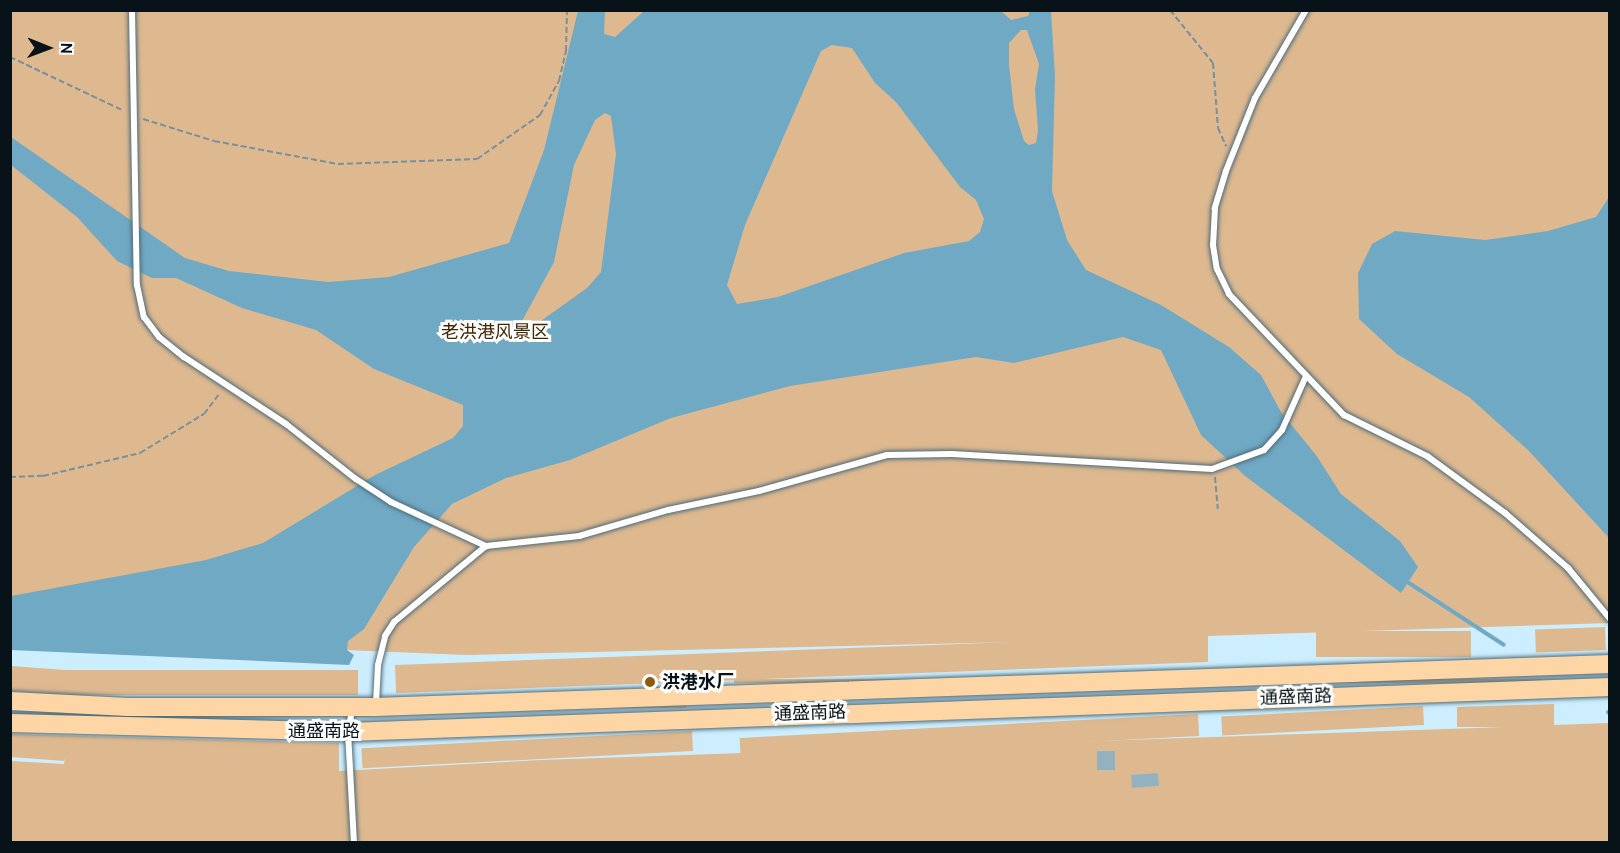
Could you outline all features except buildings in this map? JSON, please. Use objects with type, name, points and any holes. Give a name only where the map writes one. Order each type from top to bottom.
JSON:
[{"type":"main road","name":"通盛南路","points":[[10,700],[128,707],[375,707],[1610,664]]},
{"type":"main road","name":"通盛南路","points":[[10,723],[348,732],[669,718],[1610,687]]},
{"type":"lane","points":[[132,10],[137,285],[144,317],[159,338],[227,384],[356,479],[446,530],[486,546],[579,536],[668,510],[759,491],[887,455],[952,454],[1212,469],[1264,450],[1282,430],[1306,376]]},
{"type":"lane","points":[[1306,10],[1255,98],[1231,158],[1215,208],[1213,245],[1217,269],[1229,294],[1344,416],[1427,456],[1505,513],[1568,568],[1610,619]]},
{"type":"lane","points":[[375,707],[380,693],[378,665],[385,636],[394,622],[486,546]]},
{"type":"lane","points":[[353,707],[348,732],[354,843]]},
{"type":"path","points":[[10,57],[133,114],[214,141],[338,164],[477,159],[503,145],[540,115],[559,81],[566,51],[567,10]]},
{"type":"path","points":[[1170,10],[1213,63],[1218,128],[1231,158]]},
{"type":"path","points":[[10,477],[43,476],[140,453],[204,414],[227,384]]},
{"type":"path","points":[[1212,469],[1218,509]]},
{"type":"green space","name":"老洪港风景区","points":[[11,11],[1609,11],[1609,623],[1208,636],[1208,662],[396,693],[395,665],[1013,642],[466,655],[11,636]]},
{"type":"green space","points":[[1605,627],[1606,650],[1536,652],[1535,629]]},
{"type":"green space","points":[[1316,631],[1471,631],[1471,657],[1316,657]]},
{"type":"green space","points":[[11,666],[66,670],[358,670],[358,695],[67,695],[11,691]]},
{"type":"green space","points":[[734,679],[1542,679],[1542,683],[734,683]]},
{"type":"green space","points":[[360,704],[686,704],[686,708],[360,708]]},
{"type":"green space","points":[[1554,704],[1554,725],[1609,723],[1609,842],[11,842],[11,761],[64,764],[65,758],[64,761],[11,757],[10,734],[339,743],[339,771],[541,760],[1505,727],[1457,727],[1457,707]]},
{"type":"green space","points":[[1423,706],[1424,725],[1222,736],[1221,717]]},
{"type":"green space","points":[[1198,714],[1199,736],[741,760],[740,738]]},
{"type":"green space","points":[[692,731],[693,751],[363,768],[361,748]]},
{"type":"water","points":[[1000,10],[1011,20],[1028,16],[1030,11],[1051,11],[1055,76],[1052,191],[1067,240],[1086,270],[1161,305],[1229,347],[1261,375],[1281,412],[1316,455],[1341,494],[1400,541],[1418,567],[1401,593],[1245,476],[1201,435],[1161,350],[1123,337],[1014,363],[976,357],[790,386],[671,418],[570,460],[506,478],[452,504],[414,547],[364,629],[348,641],[347,650],[354,655],[349,665],[11,650],[11,596],[206,560],[263,543],[375,475],[453,438],[463,426],[463,405],[374,369],[316,330],[242,308],[176,278],[152,278],[117,261],[77,217],[11,165],[11,137],[185,258],[229,271],[328,282],[389,277],[509,243],[544,150],[578,11],[605,11],[604,34],[615,37],[644,11]],"holes":[[[1021,30],[1027,30],[1039,64],[1035,89],[1038,131],[1036,143],[1029,145],[1024,141],[1014,109],[1009,65],[1009,43]],[[832,45],[852,48],[875,83],[896,102],[960,187],[976,200],[984,219],[980,232],[969,241],[904,253],[778,297],[737,304],[727,285],[745,225],[821,51]],[[605,113],[611,116],[616,154],[601,272],[587,288],[531,328],[522,321],[554,262],[574,165],[595,120]]]},
{"type":"water","points":[[1609,197],[1609,538],[1528,450],[1469,397],[1397,354],[1359,319],[1358,273],[1372,244],[1395,231],[1485,240],[1548,231],[1596,217]]},
{"type":"waterway","points":[[1409,583],[1504,645]]},
{"type":"place","name":"洪港水厂","points":[[650,682]]}]
